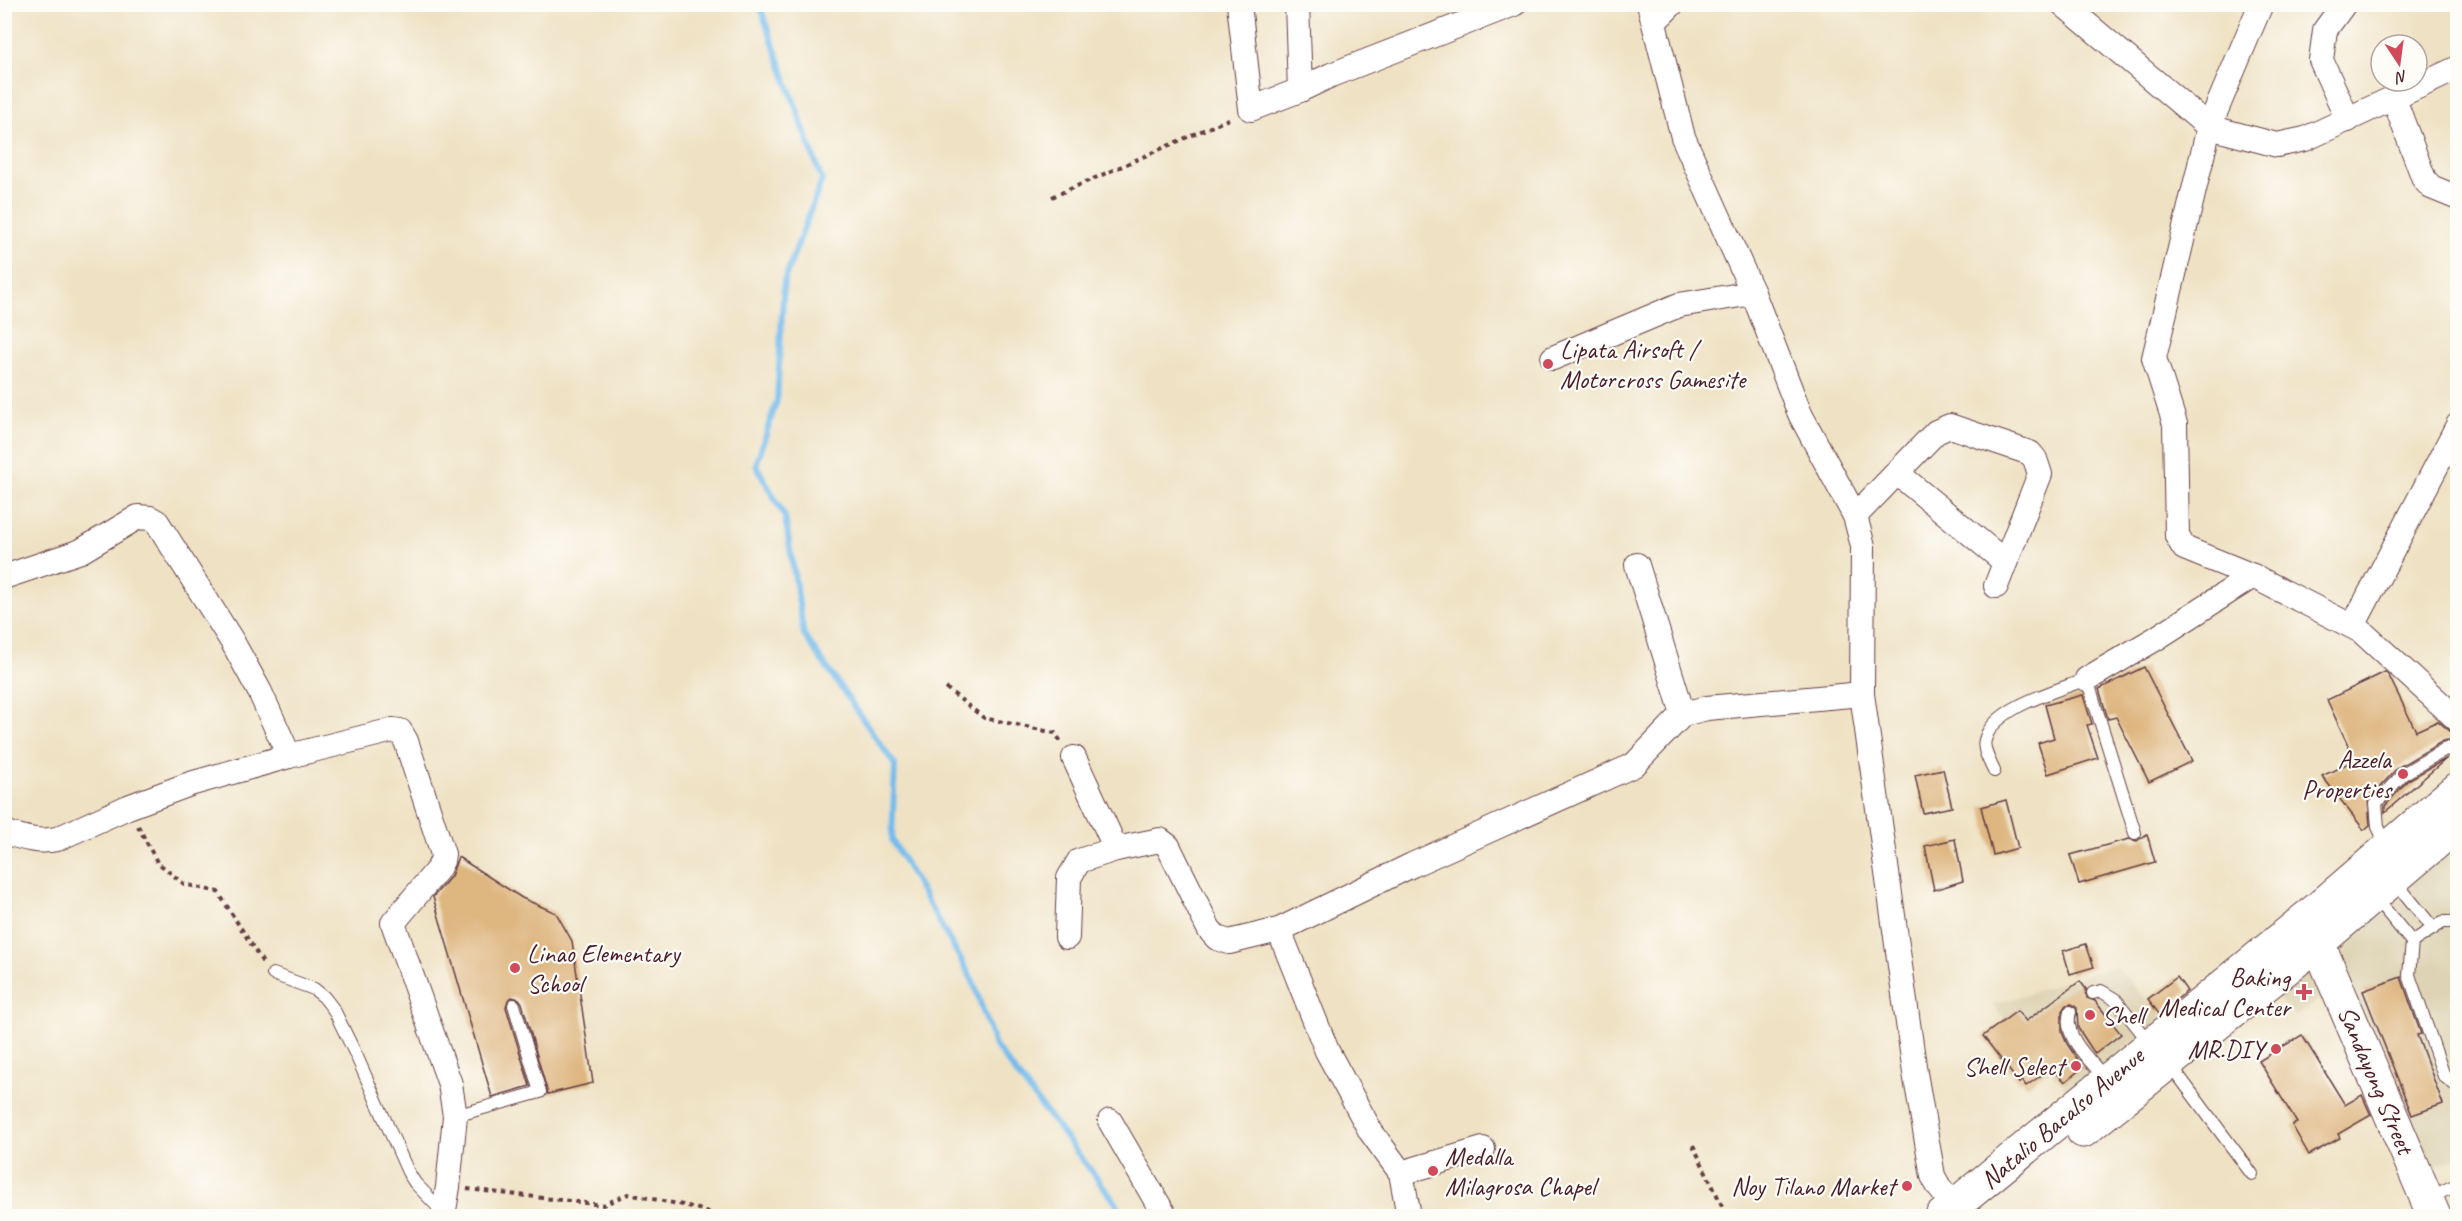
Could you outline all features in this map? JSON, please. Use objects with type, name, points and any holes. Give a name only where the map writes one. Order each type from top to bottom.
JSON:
[{"type":"main road","name":"Natalio Bacalso Avenue","points":[[2312,931],[2342,920],[2457,788]]},
{"type":"main road","name":"Natalio Bacalso Avenue","points":[[1959,1214],[2384,874],[2457,824]]},
{"type":"main road","name":"Sandayong Street","points":[[2312,931],[2430,1208]]},
{"type":"main road","name":"Natalio Bacalso Avenue","points":[[1959,1214],[2107,1081],[2159,1053]]},
{"type":"street","points":[[1239,4],[1251,110],[1332,75],[1514,4]]},
{"type":"street","points":[[1297,4],[1300,90]]},
{"type":"street","points":[[1672,4],[1652,13],[1683,137],[1753,293],[1800,414],[1855,516],[1863,546],[1862,694],[1915,1073],[1933,1176],[1959,1214]]},
{"type":"street","points":[[2063,4],[2209,127],[2277,145],[2305,139],[2457,68]]},
{"type":"street","points":[[2261,4],[2209,127],[2154,358],[2175,424],[2177,536],[2184,548],[2253,576],[2361,631],[2457,720]]},
{"type":"street","points":[[2344,4],[2325,30],[2321,60],[2348,120]]},
{"type":"street","points":[[2394,99],[2424,178],[2432,187],[2457,198]]},
{"type":"street","points":[[1553,358],[1679,305],[1753,293]]},
{"type":"street","points":[[2353,626],[2457,425]]},
{"type":"street","points":[[1855,516],[1936,432],[1950,426],[2030,453],[2035,459],[2040,474],[1996,586]]},
{"type":"street","points":[[1897,473],[2005,562]]},
{"type":"street","points":[[4,577],[81,551],[138,517],[150,518],[157,522],[232,641],[260,692],[289,756]]},
{"type":"street","points":[[1637,565],[1683,714]]},
{"type":"street","points":[[2087,680],[2253,576]]},
{"type":"street","points":[[1067,937],[1069,878],[1079,861],[1116,849],[1155,840],[1164,842],[1209,929],[1217,938],[1229,942],[1236,941],[1279,930],[1412,864],[1634,765],[1683,714],[1707,708],[1862,694]]},
{"type":"street","points":[[4,832],[45,842],[57,839],[128,807],[190,784],[289,756],[393,730],[400,731],[406,741],[442,854],[442,861],[438,869],[393,922],[450,1084],[455,1116],[443,1215]]},
{"type":"street","points":[[1074,758],[1116,849]]},
{"type":"street","points":[[1279,930],[1327,1051],[1371,1132],[1401,1173],[1409,1216]]},
{"type":"street","points":[[1110,1121],[1165,1216]]},
{"type":"street","points":[[1401,1173],[1483,1149]]},
{"type":"lane","points":[[1994,771],[1986,751],[1985,739],[2000,717],[2021,705],[2087,680],[2135,833]]},
{"type":"lane","points":[[2457,756],[2447,748],[2403,774],[2376,803],[2384,874],[2412,942],[2409,975],[2444,1076],[2457,1087]]},
{"type":"lane","points":[[2384,874],[2438,925]]},
{"type":"lane","points":[[2412,942],[2438,925],[2457,922]]},
{"type":"lane","points":[[269,970],[314,989],[324,997],[357,1057],[414,1183],[443,1215]]},
{"type":"lane","points":[[2093,993],[2101,991],[2116,1000],[2252,1174]]},
{"type":"lane","points":[[455,1116],[540,1092],[514,1005]]},
{"type":"lane","points":[[2070,1012],[2069,1026],[2078,1047],[2107,1081]]},
{"type":"lane","points":[[2430,1208],[2457,1184]]},
{"type":"path","points":[[1052,196],[1251,110]]},
{"type":"path","points":[[946,688],[984,718],[1055,733],[1074,758]]},
{"type":"path","points":[[128,807],[157,862],[184,884],[218,892],[269,970]]},
{"type":"path","points":[[1693,1144],[1727,1216]]},
{"type":"path","points":[[448,1187],[603,1205],[628,1194],[688,1206],[723,1216]]},
{"type":"shaded area","points":[[2457,842],[2457,1157],[2428,1170],[2335,945]]},
{"type":"shaded area","name":"Baking Medical Center","points":[[2321,963],[2333,988],[2295,1017],[2276,996]]},
{"type":"shaded area","points":[[2116,966],[2162,1018],[2069,1092],[1992,1005]]},
{"type":"building","points":[[2144,667],[2192,761],[2149,782],[2116,717],[2108,719],[2099,689]]},
{"type":"building","points":[[2385,672],[2416,731],[2438,721],[2457,737],[2457,745],[2448,740],[2443,741],[2397,768],[2368,800],[2370,825],[2364,830],[2322,776],[2355,760],[2327,700]]},
{"type":"building","points":[[2083,695],[2092,724],[2087,725],[2098,758],[2048,774],[2038,743],[2054,738],[2045,705]]},
{"type":"building","points":[[2447,758],[2385,812],[2385,806],[2408,780]]},
{"type":"building","points":[[1943,769],[1952,807],[1923,813],[1915,775]]},
{"type":"building","points":[[2006,800],[2018,848],[1993,855],[1981,807]]},
{"type":"building","points":[[2147,834],[2155,862],[2079,884],[2070,855],[2129,839],[2137,841]]},
{"type":"building","points":[[1955,839],[1963,881],[1934,890],[1925,846]]},
{"type":"building","name":"Linao Elementary School","points":[[458,857],[522,898],[556,913],[572,941],[593,1083],[548,1094],[522,1003],[519,999],[512,997],[508,1000],[506,1007],[530,1086],[492,1097],[433,897],[451,876]]},
{"type":"building","points":[[2086,944],[2094,967],[2070,974],[2063,951]]},
{"type":"building","points":[[2177,977],[2187,991],[2159,1014],[2148,999]]},
{"type":"building","points":[[2401,977],[2421,1034],[2417,1035],[2443,1104],[2412,1115],[2363,991]]},
{"type":"building","points":[[2080,981],[2086,989],[2087,998],[2095,1001],[2121,1034],[2095,1054],[2078,1028],[2077,1008],[2072,1004],[2066,1005],[2062,1011],[2062,1032],[2067,1044],[2083,1067],[2065,1082],[2052,1068],[2026,1086],[2022,1080],[2019,1083],[1983,1036],[2017,1011],[2026,1021]]},
{"type":"building","points":[[2302,1035],[2345,1105],[2362,1095],[2371,1115],[2338,1134],[2340,1138],[2309,1155],[2292,1125],[2297,1123],[2259,1061]]},
{"type":"waterway","points":[[759,4],[822,180],[784,281],[777,400],[756,465],[785,517],[804,635],[895,765],[892,840],[973,981],[995,1046],[1126,1216]]},
{"type":"place","name":"Lipata Airsoft / Motorcross Gamesite","points":[[1548,364]]},
{"type":"place","name":"Azzela Properties","points":[[2403,774]]},
{"type":"place","name":"Linao Elementary School","points":[[515,968]]},
{"type":"place","name":"Baking Medical Center","points":[[2304,992]]},
{"type":"place","name":"Shell","points":[[2090,1015]]},
{"type":"place","name":"MR.DIY","points":[[2276,1049]]},
{"type":"place","name":"Shell Select","points":[[2076,1066]]},
{"type":"place","name":"Medalla Milagrosa Chapel","points":[[1433,1171]]},
{"type":"place","name":"Noy Tilano Market","points":[[1907,1186]]}]
